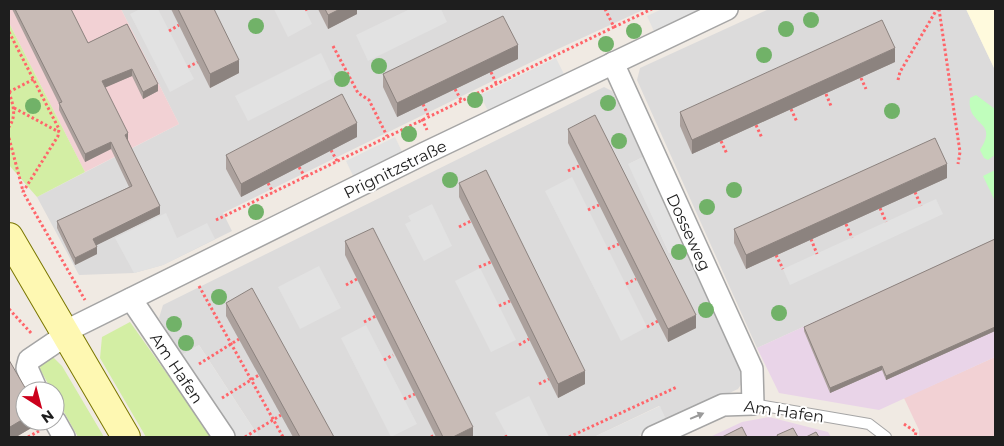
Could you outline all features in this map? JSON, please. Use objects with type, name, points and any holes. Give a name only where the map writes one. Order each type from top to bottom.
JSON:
[{"type":"main road","points":[[9,237],[59,338],[126,437]]},
{"type":"street","name":"Prignitzstraße","points":[[33,381],[27,368],[29,360],[59,338],[95,317],[613,62],[727,9]]},
{"type":"street","name":"Dosseweg","points":[[613,62],[752,369],[753,404]]},
{"type":"street","name":"Am Hafen","points":[[131,299],[224,437]]},
{"type":"street","name":"Am Hafen","points":[[653,437],[723,406],[753,404]]},
{"type":"lane","name":"Am Hafen","points":[[753,404],[869,424],[886,437]]},
{"type":"path","points":[[605,9],[614,26]]},
{"type":"path","points":[[216,220],[652,9]]},
{"type":"path","points":[[898,80],[900,72],[938,9]]},
{"type":"path","points":[[938,9],[960,152],[958,164]]},
{"type":"path","points":[[169,30],[179,25]]},
{"type":"path","points":[[9,32],[59,132]]},
{"type":"path","points":[[333,46],[358,93],[369,100],[387,136]]},
{"type":"path","points":[[188,67],[198,62]]},
{"type":"path","points":[[491,72],[496,83]]},
{"type":"path","points":[[861,78],[866,90]]},
{"type":"path","points":[[9,127],[14,120],[14,108],[9,92],[34,79]]},
{"type":"path","points":[[455,89],[461,100]]},
{"type":"path","points":[[826,94],[831,106]]},
{"type":"path","points":[[423,104],[428,116]]},
{"type":"path","points":[[14,108],[59,132]]},
{"type":"path","points":[[791,109],[797,122]]},
{"type":"path","points":[[756,125],[762,138]]},
{"type":"path","points":[[23,192],[59,132]]},
{"type":"path","points":[[9,138],[23,192],[95,317]]},
{"type":"path","points":[[721,141],[727,154]]},
{"type":"path","points":[[331,150],[336,161]]},
{"type":"path","points":[[568,171],[579,166]]},
{"type":"path","points":[[299,167],[305,177]]},
{"type":"path","points":[[268,183],[273,192]]},
{"type":"path","points":[[915,192],[921,206]]},
{"type":"path","points":[[588,210],[599,205]]},
{"type":"path","points":[[880,208],[886,222]]},
{"type":"path","points":[[459,227],[471,221]]},
{"type":"path","points":[[846,224],[852,238]]},
{"type":"path","points":[[811,239],[817,254]]},
{"type":"path","points":[[608,249],[618,244]]},
{"type":"path","points":[[776,255],[783,269]]},
{"type":"path","points":[[479,267],[491,262]]},
{"type":"path","points":[[190,270],[283,437]]},
{"type":"path","points":[[346,284],[357,279]]},
{"type":"path","points":[[626,284],[636,279]]},
{"type":"path","points":[[499,306],[510,300]]},
{"type":"path","points":[[9,309],[59,338]]},
{"type":"path","points":[[364,322],[376,316]]},
{"type":"path","points":[[647,326],[658,321]]},
{"type":"path","points":[[182,374],[239,339]]},
{"type":"path","points":[[519,345],[529,340]]},
{"type":"path","points":[[384,360],[393,355]]},
{"type":"path","points":[[204,408],[259,375]]},
{"type":"path","points":[[539,384],[549,379]]},
{"type":"path","points":[[569,437],[677,387]]},
{"type":"path","points":[[404,399],[415,394]]},
{"type":"path","points":[[245,437],[281,416]]},
{"type":"path","points":[[904,424],[916,432],[915,437]]},
{"type":"shaded area","points":[[9,9],[121,9],[179,124],[85,172],[9,23]]},
{"type":"shaded area","points":[[121,9],[645,9],[558,49],[223,213],[232,231],[163,265],[134,273],[79,275],[37,197],[179,124]]},
{"type":"shaded area","points":[[140,9],[158,9],[194,79],[170,92],[130,14]]},
{"type":"shaded area","points":[[274,9],[305,9],[312,24],[288,37]]},
{"type":"shaded area","points":[[410,9],[441,9],[447,22],[368,61],[356,35]]},
{"type":"shaded area","points":[[662,9],[725,9],[658,40],[647,16]]},
{"type":"shaded area","points":[[769,9],[966,9],[995,70],[995,239],[757,348],[637,80],[640,68]]},
{"type":"shaded area","points":[[966,9],[995,9],[995,70]]},
{"type":"shaded area","points":[[321,53],[333,78],[248,121],[235,96]]},
{"type":"shaded area","points":[[556,58],[569,84],[493,121],[480,95]]},
{"type":"shaded area","points":[[604,87],[612,91],[643,157],[629,164],[669,253],[683,247],[743,369],[742,383],[738,389],[667,422],[659,406],[594,437],[259,437],[199,345],[182,355],[159,318],[163,305]]},
{"type":"shaded area","points":[[395,137],[407,162],[358,186],[346,161]]},
{"type":"shaded area","points":[[643,157],[683,247],[669,253],[628,164]]},
{"type":"shaded area","points":[[572,177],[647,327],[621,341],[545,191]]},
{"type":"shaded area","points":[[936,199],[943,214],[790,285],[783,269]]},
{"type":"shaded area","points":[[432,204],[452,246],[424,261],[405,224],[411,221],[408,216]]},
{"type":"shaded area","points":[[166,213],[177,238],[207,223],[215,239],[163,265],[134,273],[115,238]]},
{"type":"shaded area","points":[[995,239],[995,357],[879,410],[779,393],[757,348]]},
{"type":"shaded area","points":[[319,266],[341,308],[300,329],[278,287]]},
{"type":"shaded area","points":[[480,268],[516,340],[491,352],[455,281]]},
{"type":"shaded area","points":[[366,325],[417,424],[391,437],[341,338]]},
{"type":"shaded area","points":[[199,345],[259,437],[235,437],[182,355]]},
{"type":"shaded area","points":[[995,357],[995,437],[919,437],[919,430],[904,398]]},
{"type":"shaded area","points":[[529,396],[549,437],[508,437],[495,413]]},
{"type":"shaded area","points":[[660,406],[667,422],[636,437],[594,437]]},
{"type":"shaded area","points":[[769,417],[828,432],[831,437],[710,437],[742,422]]},
{"type":"green space","points":[[9,23],[85,172],[37,197],[9,165]]},
{"type":"green space","points":[[976,95],[995,109],[995,155],[988,160],[984,158],[980,150],[985,140],[985,128],[973,114],[970,107],[970,98]]},
{"type":"green space","points":[[995,170],[995,201],[983,176]]},
{"type":"green space","points":[[130,322],[212,437],[146,437],[100,358],[102,337]]},
{"type":"green space","points":[[52,356],[62,366],[104,437],[78,437],[65,414],[65,381],[47,381],[40,369],[41,360]]},
{"type":"building","points":[[15,9],[71,9],[88,43],[127,24],[158,84],[143,92],[132,69],[102,81],[128,133],[125,135],[160,206],[93,239],[97,247],[75,258],[57,221],[132,186],[111,142],[85,154],[59,103],[62,102]]},
{"type":"building","points":[[178,9],[214,9],[239,60],[210,74]]},
{"type":"building","points":[[325,9],[340,9],[328,15]]},
{"type":"building","points":[[503,16],[518,45],[397,103],[383,74]]},
{"type":"building","points":[[882,20],[895,48],[692,140],[680,112]]},
{"type":"building","points":[[342,94],[357,123],[241,184],[226,155]]},
{"type":"building","points":[[595,115],[696,315],[668,329],[568,129]]},
{"type":"building","points":[[935,138],[947,164],[746,255],[734,229]]},
{"type":"building","points":[[486,170],[585,371],[558,384],[459,183]]},
{"type":"building","points":[[373,228],[473,427],[453,437],[443,437],[345,241]]},
{"type":"building","points":[[995,239],[995,327],[886,376],[882,366],[830,388],[804,327]]},
{"type":"building","points":[[252,288],[334,437],[300,437],[226,303]]},
{"type":"building","points":[[9,360],[21,381],[15,381],[15,424],[10,427]]},
{"type":"building","points":[[742,427],[747,437],[722,437]]},
{"type":"building","points":[[793,428],[798,437],[778,437],[777,435]]},
{"type":"building","points":[[816,432],[819,437],[806,437]]}]
